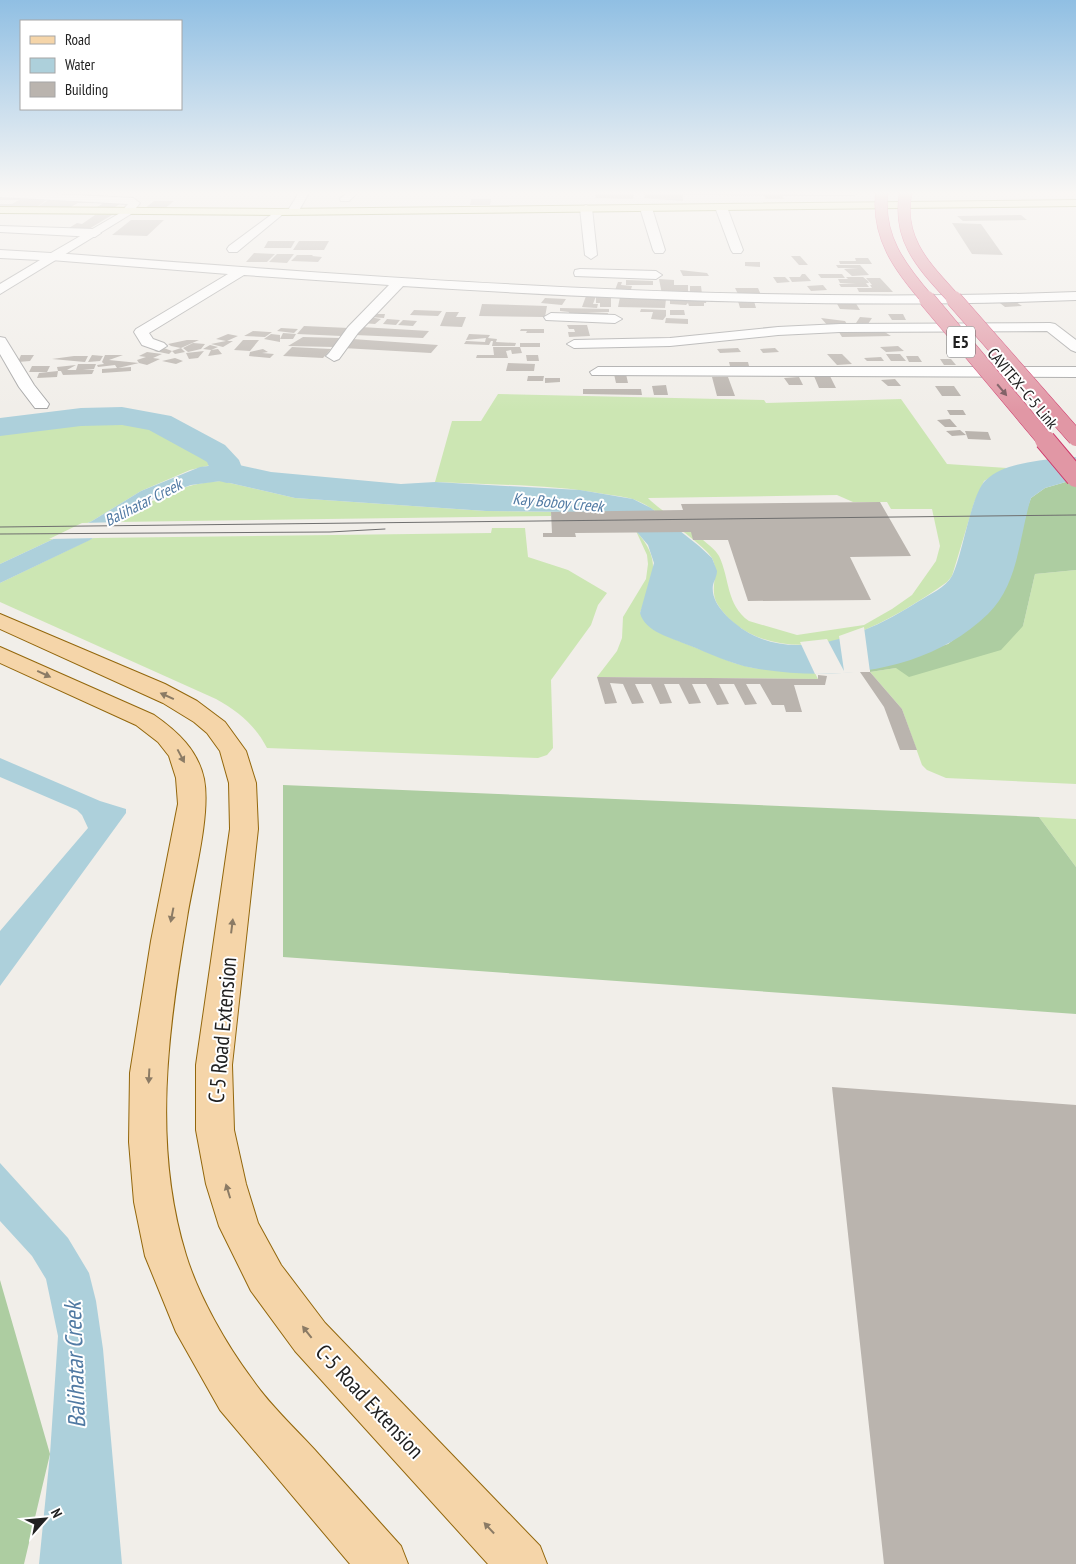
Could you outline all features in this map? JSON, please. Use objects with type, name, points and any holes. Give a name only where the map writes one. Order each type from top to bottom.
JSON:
[{"type":"highway","name":"CAVITEX–C-5 Link","points":[[899,264],[1076,477]]},
{"type":"highway","name":"CAVITEX–C-5 Link","points":[[923,264],[1076,438]]},
{"type":"main road","name":"C-5 Road Extension","points":[[0,621],[175,700],[206,720],[227,741],[238,764],[245,798],[244,829],[214,1065],[215,1130],[226,1184],[239,1226],[266,1278],[310,1337],[522,1564]]},
{"type":"main road","points":[[0,654],[145,720],[167,736],[182,755],[190,778],[192,804],[167,941],[148,1073],[148,1142],[154,1202],[166,1256],[191,1318],[236,1396],[383,1564]]},
{"type":"street","points":[[0,290],[43,264]]},
{"type":"street","points":[[141,264],[240,272],[618,294],[796,298],[1018,298],[1076,296]]},
{"type":"street","points":[[653,295],[657,264]]},
{"type":"street","points":[[159,346],[147,342],[141,332],[207,294],[240,272]]},
{"type":"street","points":[[569,273],[656,275]]},
{"type":"street","points":[[495,288],[505,276]]},
{"type":"street","points":[[334,356],[353,330],[400,281]]},
{"type":"street","points":[[552,318],[616,324],[614,312],[618,294]]},
{"type":"street","points":[[574,344],[670,342],[778,331],[840,328],[1050,327],[1076,347]]},
{"type":"street","points":[[0,341],[27,387],[41,404]]},
{"type":"street","points":[[670,342],[684,372]]},
{"type":"street","points":[[598,372],[1076,372]]},
{"type":"green space","points":[[498,394],[764,400],[766,403],[901,399],[947,464],[1007,468],[984,481],[974,503],[952,576],[947,582],[903,611],[855,634],[819,644],[800,645],[762,639],[745,631],[730,620],[715,599],[715,570],[712,558],[701,546],[681,530],[639,502],[620,496],[562,488],[435,482],[452,421],[481,421]],"holes":[[[837,495],[853,502],[887,502],[891,509],[932,509],[940,546],[936,561],[912,595],[864,625],[797,635],[749,621],[742,615],[732,599],[723,565],[715,550],[648,498]]]},
{"type":"green space","points":[[108,420],[136,422],[148,426],[189,446],[211,465],[190,470],[141,491],[92,521],[0,564],[0,435]]},
{"type":"green space","points":[[1076,479],[1076,570],[1035,574],[1023,626],[1001,650],[909,677],[896,668],[870,672],[870,669],[948,644],[988,613],[1031,498],[1045,488]]},
{"type":"green space","points":[[221,481],[295,498],[486,511],[551,512],[551,516],[117,522],[166,494],[193,485]]},
{"type":"green space","points":[[492,528],[525,528],[528,557],[568,570],[607,593],[598,605],[591,625],[551,680],[553,748],[547,755],[538,758],[267,748],[257,732],[246,720],[216,699],[0,602],[0,583],[93,538],[491,533]]},
{"type":"green space","points":[[636,531],[650,552],[653,561],[652,580],[640,613],[669,637],[734,663],[753,668],[815,673],[818,679],[597,677],[617,651],[622,638],[623,617],[646,579],[647,555]]},
{"type":"green space","points":[[1076,570],[1076,784],[946,778],[927,770],[922,765],[902,709],[870,672],[896,668],[1023,626],[1035,574]]},
{"type":"green space","points":[[283,785],[1039,817],[1076,867],[1076,1014],[283,957]]},
{"type":"green space","points":[[1039,817],[1076,819],[1076,867]]},
{"type":"green space","points":[[0,1280],[50,1454],[24,1564],[0,1564]]},
{"type":"water","name":"Kay Boboy Creek","points":[[1062,457],[1076,457],[1076,479],[1045,488],[1031,498],[1012,574],[1006,589],[988,614],[964,634],[937,649],[908,661],[847,673],[815,674],[753,668],[720,658],[653,630],[643,620],[640,613],[654,563],[648,545],[636,531],[577,512],[486,511],[295,498],[221,481],[191,485],[152,499],[90,540],[0,583],[0,564],[92,521],[141,491],[200,467],[225,464],[239,465],[271,472],[401,484],[435,482],[580,490],[633,499],[651,508],[699,546],[712,558],[717,571],[713,592],[718,605],[733,622],[744,630],[765,640],[787,645],[810,644],[834,640],[879,624],[942,587],[952,576],[976,497],[986,480],[1012,466]]},
{"type":"water","points":[[0,758],[100,801],[126,809],[126,813],[0,986],[0,931],[88,828],[82,815],[77,810],[0,777]]},
{"type":"water","points":[[0,1163],[68,1238],[89,1273],[96,1301],[103,1349],[122,1564],[39,1564],[50,1454],[58,1336],[46,1279],[32,1256],[0,1221]]},
{"type":"pier","points":[[122,522],[98,538],[49,539],[82,523]]},
{"type":"pier","points":[[864,627],[870,672],[815,674],[800,642],[827,639],[844,671],[839,636]]},
{"type":"building","points":[[745,264],[760,264],[760,267],[745,266]]},
{"type":"building","points":[[836,265],[860,265],[869,275],[852,276],[844,269],[858,268],[838,268]]},
{"type":"building","points":[[680,270],[707,273],[709,276],[683,276]]},
{"type":"building","points":[[802,274],[805,274],[811,281],[792,282],[789,277],[800,277]]},
{"type":"building","points":[[818,274],[842,274],[845,278],[821,278]]},
{"type":"building","points":[[773,277],[785,277],[790,282],[777,283]]},
{"type":"building","points":[[846,277],[863,277],[868,281],[869,283],[866,283],[869,287],[841,287],[839,284],[856,284],[840,283],[838,279],[848,279]]},
{"type":"building","points":[[866,278],[880,278],[893,292],[859,292],[857,288],[872,288],[870,285],[872,285]]},
{"type":"building","points":[[659,279],[674,280],[674,285],[688,285],[688,295],[662,294]]},
{"type":"building","points":[[626,280],[653,281],[653,285],[626,285]]},
{"type":"building","points":[[618,282],[622,282],[621,285],[632,286],[630,293],[614,293]]},
{"type":"building","points":[[823,285],[827,290],[811,291],[807,286]]},
{"type":"building","points":[[690,286],[701,286],[702,294],[690,294]]},
{"type":"building","points":[[735,288],[758,288],[761,295],[738,294]]},
{"type":"building","points":[[586,296],[596,296],[593,304],[598,304],[597,308],[582,307]]},
{"type":"building","points":[[596,296],[611,297],[611,307],[600,307],[600,303],[596,303]]},
{"type":"building","points":[[620,297],[666,299],[665,308],[618,307]]},
{"type":"building","points":[[545,298],[566,299],[562,305],[541,303]]},
{"type":"building","points":[[670,298],[707,299],[704,306],[689,306],[688,303],[686,305],[670,304]]},
{"type":"building","points":[[996,300],[1013,300],[1022,306],[1005,307]]},
{"type":"building","points":[[738,301],[754,301],[756,308],[740,308]]},
{"type":"building","points":[[836,302],[855,302],[860,310],[840,309]]},
{"type":"building","points":[[482,304],[547,306],[545,317],[479,316]]},
{"type":"building","points":[[560,308],[609,309],[609,312],[587,312],[608,313],[607,318],[568,317],[569,312],[560,311]]},
{"type":"building","points":[[641,309],[666,310],[666,316],[663,320],[651,319],[653,312],[640,312]]},
{"type":"building","points":[[414,310],[442,311],[438,316],[410,315]]},
{"type":"building","points":[[670,310],[684,310],[685,315],[670,315]]},
{"type":"building","points":[[446,312],[459,312],[456,317],[466,317],[462,327],[440,326]]},
{"type":"building","points":[[372,314],[385,314],[384,318],[369,317],[381,319],[375,324],[362,323]]},
{"type":"building","points":[[888,314],[903,314],[906,320],[892,320]]},
{"type":"building","points":[[860,317],[872,318],[868,324],[856,323]]},
{"type":"building","points":[[666,318],[688,319],[688,324],[665,323]]},
{"type":"building","points":[[821,318],[845,321],[848,326],[828,326]]},
{"type":"building","points":[[387,319],[400,320],[396,325],[383,324]]},
{"type":"building","points":[[403,320],[417,321],[413,326],[398,325]]},
{"type":"building","points":[[567,325],[587,325],[590,336],[569,337],[568,332],[575,332],[574,329],[569,329]]},
{"type":"building","points":[[304,326],[349,328],[342,336],[297,334]]},
{"type":"building","points":[[361,327],[429,331],[423,338],[355,335]]},
{"type":"building","points":[[281,328],[298,329],[294,333],[277,331]]},
{"type":"building","points":[[521,329],[544,329],[544,333],[526,333],[527,331],[520,331]]},
{"type":"building","points":[[837,329],[880,329],[891,336],[842,337]]},
{"type":"building","points":[[253,331],[272,332],[265,337],[244,336]]},
{"type":"building","points":[[283,333],[296,334],[293,339],[280,339]]},
{"type":"building","points":[[228,334],[238,336],[227,341],[233,341],[223,347],[211,344],[226,341],[216,339]]},
{"type":"building","points":[[271,334],[280,335],[280,342],[264,339]]},
{"type":"building","points":[[469,334],[490,335],[488,338],[497,339],[496,342],[516,343],[515,346],[492,346],[493,341],[489,345],[464,344],[466,341],[485,342],[486,338],[466,340]]},
{"type":"building","points":[[303,337],[340,338],[334,347],[288,346]]},
{"type":"building","points":[[352,339],[438,345],[431,353],[343,348]]},
{"type":"building","points":[[187,340],[199,340],[181,348],[168,344]]},
{"type":"building","points":[[243,340],[259,340],[250,351],[234,350]]},
{"type":"building","points":[[193,343],[205,344],[201,349],[188,352],[183,348]]},
{"type":"building","points":[[520,343],[540,343],[540,347],[520,347]]},
{"type":"building","points":[[210,345],[218,347],[211,350],[203,349]]},
{"type":"building","points":[[898,346],[904,351],[886,352],[880,347]]},
{"type":"building","points":[[161,347],[172,351],[169,354],[154,351]]},
{"type":"building","points":[[292,347],[331,349],[323,358],[283,356]]},
{"type":"building","points":[[493,347],[520,347],[522,353],[512,354],[511,350],[506,351],[508,358],[476,358],[477,355],[494,355]]},
{"type":"building","points":[[181,348],[185,352],[175,354],[172,351]]},
{"type":"building","points":[[738,348],[741,352],[720,353],[717,349]]},
{"type":"building","points":[[775,348],[779,352],[763,353],[760,349]]},
{"type":"building","points":[[218,349],[222,354],[208,356],[211,350]]},
{"type":"building","points":[[263,349],[268,352],[262,353],[274,354],[270,358],[249,356],[250,352]]},
{"type":"building","points":[[204,351],[198,358],[189,359],[186,353]]},
{"type":"building","points":[[147,352],[162,354],[153,358],[160,359],[147,365],[139,363],[137,360],[146,357],[139,356]]},
{"type":"building","points":[[827,354],[842,354],[852,364],[837,365]]},
{"type":"building","points":[[886,354],[900,354],[906,361],[891,361]]},
{"type":"building","points":[[21,355],[34,355],[30,361],[18,362]]},
{"type":"building","points":[[92,355],[103,356],[100,361],[88,362]]},
{"type":"building","points":[[105,355],[123,355],[109,360],[139,363],[118,368],[131,367],[131,371],[102,373],[102,369],[117,368],[115,365],[98,367],[97,365],[104,364],[102,362]]},
{"type":"building","points":[[526,355],[538,355],[539,361],[527,361]]},
{"type":"building","points":[[88,356],[85,362],[52,359]]},
{"type":"building","points":[[906,356],[918,356],[922,362],[909,362]]},
{"type":"building","points":[[881,357],[884,361],[867,361],[864,358]]},
{"type":"building","points":[[175,358],[183,361],[176,364],[162,361]]},
{"type":"building","points":[[940,359],[951,359],[956,365],[944,365]]},
{"type":"building","points":[[729,362],[748,362],[750,370],[731,370]]},
{"type":"building","points":[[508,363],[535,364],[534,371],[506,371]]},
{"type":"building","points":[[78,364],[96,364],[94,369],[83,369],[94,370],[92,374],[63,375],[61,371],[58,371],[57,367],[76,365],[67,370],[76,370]]},
{"type":"building","points":[[32,366],[50,366],[47,372],[29,372]]},
{"type":"building","points":[[58,371],[57,377],[37,378],[39,373]]},
{"type":"building","points":[[614,374],[626,374],[628,383],[616,383]]},
{"type":"building","points":[[528,376],[544,376],[543,381],[527,381]]},
{"type":"building","points":[[814,376],[830,376],[836,388],[819,388]]},
{"type":"building","points":[[712,377],[728,377],[735,396],[717,396]]},
{"type":"building","points":[[799,377],[803,385],[789,385],[784,378]]},
{"type":"building","points":[[545,378],[560,378],[560,382],[545,383]]},
{"type":"building","points":[[895,379],[901,386],[888,386],[881,380]]},
{"type":"building","points":[[666,385],[668,395],[654,395],[652,386]]},
{"type":"building","points":[[935,386],[954,386],[961,396],[942,396]]},
{"type":"building","points":[[583,389],[641,389],[642,395],[583,394]]},
{"type":"building","points":[[947,410],[963,410],[966,415],[950,415]]},
{"type":"building","points":[[950,419],[957,427],[945,427],[937,420]]},
{"type":"building","points":[[960,430],[966,435],[952,436],[946,431]]},
{"type":"building","points":[[965,431],[988,432],[991,440],[968,439]]},
{"type":"building","points":[[880,502],[911,556],[850,557],[871,600],[748,601],[728,540],[693,540],[691,532],[575,533],[576,537],[543,537],[543,533],[552,533],[551,512],[683,510],[681,504]]},
{"type":"building","points":[[860,672],[870,672],[902,709],[917,750],[900,750],[884,707]]},
{"type":"building","points":[[818,675],[827,676],[825,685],[794,685],[802,712],[786,712],[784,705],[772,705],[760,684],[746,684],[757,704],[745,705],[734,684],[719,684],[729,704],[717,705],[706,684],[692,684],[701,703],[689,704],[679,684],[664,684],[672,703],[660,704],[651,684],[635,684],[644,703],[632,704],[623,684],[610,683],[617,703],[605,704],[597,677],[818,679]]},
{"type":"building","points":[[832,1087],[1076,1105],[1076,1564],[884,1564]]},
{"type":"waterway","name":"Balihatar Creek","points":[[0,427],[81,417],[122,416],[142,418],[160,423],[214,452],[222,460],[227,473]]},
{"type":"tram line","points":[[0,527],[1076,515]]},
{"type":"tram line","points":[[0,534],[330,532],[385,529]]}]
